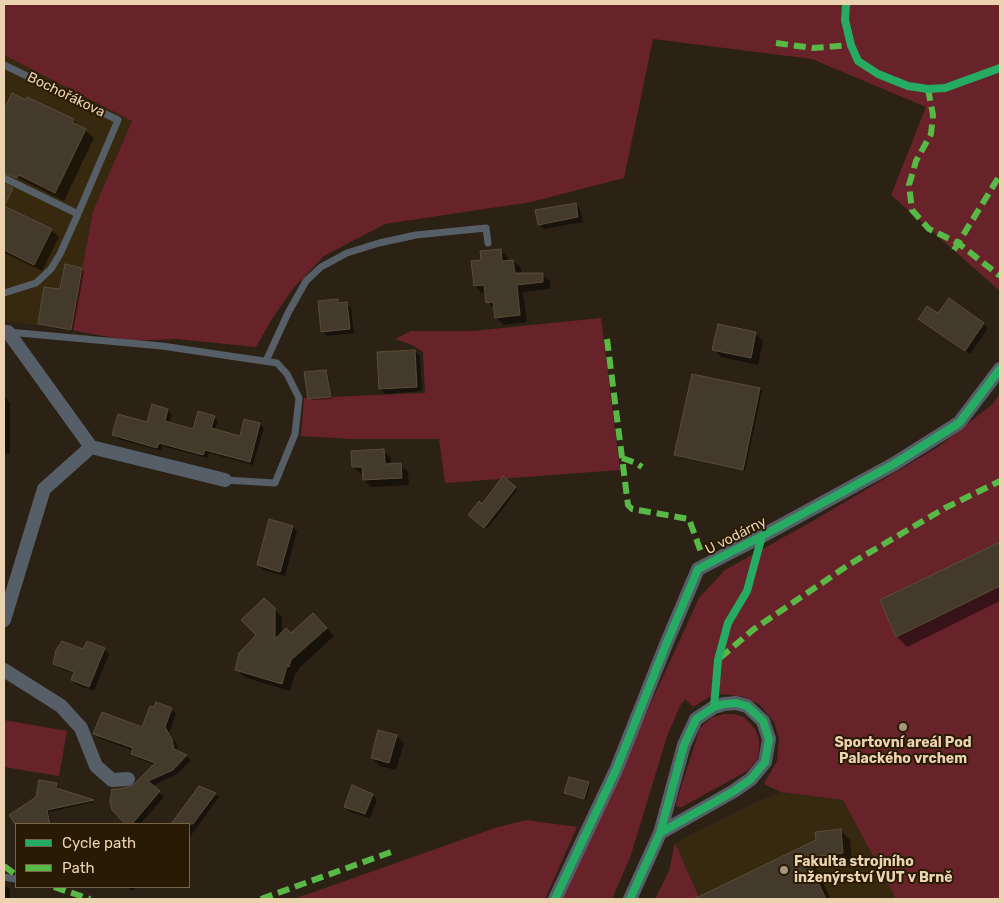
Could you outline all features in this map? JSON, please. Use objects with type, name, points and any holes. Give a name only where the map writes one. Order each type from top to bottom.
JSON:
[{"type":"street","points":[[6,332],[91,447],[225,480]]},
{"type":"street","name":"U vodárny","points":[[555,899],[616,770],[698,569],[894,464],[960,423],[1000,369]]},
{"type":"street","points":[[4,620],[44,489],[91,447]]},
{"type":"street","points":[[4,670],[60,706],[81,728],[96,766],[112,780],[128,779]]},
{"type":"street","points":[[630,899],[660,832],[684,745],[696,720],[714,707],[724,704],[736,702],[747,706],[764,721],[769,739],[765,762],[751,780],[660,832]]},
{"type":"lane","name":"Bochořákova","points":[[4,65],[118,120],[60,254],[50,269],[36,283],[4,293]]},
{"type":"lane","points":[[4,178],[78,214]]},
{"type":"lane","points":[[266,361],[288,313],[306,281],[322,267],[347,253],[379,243],[416,235],[486,228],[488,243]]},
{"type":"lane","points":[[6,332],[162,346],[277,363],[288,374],[299,398],[295,434],[275,483],[225,480]]},
{"type":"shaded area","points":[[4,4],[1000,4],[1000,291],[891,195],[926,107],[812,59],[653,39],[624,178],[531,202],[385,224],[324,256],[292,290],[256,347],[176,339],[131,341],[71,330],[93,211],[132,121],[4,55]]},
{"type":"shaded area","points":[[4,55],[132,121],[93,211],[71,330],[4,321]]},
{"type":"shaded area","points":[[601,318],[620,470],[445,483],[439,439],[351,439],[301,436],[304,398],[425,393],[423,352],[412,345],[395,339],[411,331],[473,331]]},
{"type":"shaded area","name":"Sportovní areál Pod Palackého vrchem","points":[[1000,393],[1000,899],[896,899],[843,800],[781,792],[764,784],[777,761],[779,739],[774,722],[759,704],[743,697],[725,694],[709,697],[693,707],[685,699],[680,706],[667,736],[631,855],[612,899],[561,899],[699,598],[725,570],[938,447],[993,404]]},
{"type":"shaded area","points":[[724,714],[744,717],[755,729],[759,739],[757,760],[747,771],[682,807],[677,807],[676,803],[700,728],[711,718]]},
{"type":"shaded area","points":[[4,720],[67,731],[59,776],[4,767]]},
{"type":"shaded area","name":"Fakulta strojního inženýrství VUT v Brně","points":[[781,792],[843,800],[896,899],[694,899],[699,897],[675,843],[756,802]]},
{"type":"shaded area","points":[[526,820],[577,827],[545,899],[294,899],[495,828]]},
{"type":"shaded area","points":[[675,843],[699,897],[694,899],[655,899],[669,871]]},
{"type":"building","points":[[12,93],[26,100],[27,97],[74,119],[72,122],[86,129],[55,193],[19,175],[17,178],[4,173],[4,110]]},
{"type":"building","points":[[4,184],[13,188],[4,206]]},
{"type":"building","points":[[576,203],[578,217],[538,225],[535,210]]},
{"type":"building","points":[[4,206],[52,229],[34,265],[4,250]]},
{"type":"building","points":[[501,249],[502,261],[513,260],[515,273],[543,273],[543,282],[517,285],[520,315],[495,318],[493,302],[486,303],[484,285],[474,286],[471,261],[481,260],[480,251]]},
{"type":"building","points":[[65,264],[82,268],[71,330],[38,324],[44,287],[60,289]]},
{"type":"building","points":[[949,298],[984,323],[965,351],[918,319],[927,306],[938,313]]},
{"type":"building","points":[[338,299],[338,303],[347,302],[350,329],[321,332],[318,301]]},
{"type":"building","points":[[718,324],[756,332],[751,358],[712,350]]},
{"type":"building","points":[[415,350],[417,387],[379,389],[377,352]]},
{"type":"building","points":[[326,370],[331,397],[308,399],[304,372]]},
{"type":"building","points":[[692,374],[760,388],[743,470],[674,455]]},
{"type":"building","points":[[152,404],[168,409],[165,421],[193,429],[198,411],[215,416],[211,428],[240,436],[244,419],[260,423],[250,462],[205,450],[203,455],[159,443],[157,448],[112,435],[118,414],[147,422]]},
{"type":"building","points":[[384,449],[385,464],[401,463],[402,478],[363,480],[362,467],[352,467],[351,451]]},
{"type":"building","points":[[503,476],[516,487],[484,528],[468,515],[479,501],[482,504]]},
{"type":"building","points":[[269,519],[293,526],[280,572],[257,565]]},
{"type":"building","points":[[1000,542],[1000,586],[896,637],[880,600]]},
{"type":"building","points":[[264,598],[275,608],[275,639],[286,628],[291,633],[313,613],[327,628],[291,660],[289,667],[287,666],[282,684],[235,670],[239,653],[256,635],[241,620]]},
{"type":"building","points":[[62,641],[83,649],[87,641],[105,648],[89,687],[71,680],[74,672],[53,664],[56,650]]},
{"type":"building","points":[[156,702],[172,708],[165,727],[172,739],[174,749],[187,755],[173,770],[148,781],[160,791],[133,823],[124,823],[112,810],[110,802],[112,789],[132,786],[155,763],[131,754],[133,748],[93,734],[102,712],[142,727],[150,706],[154,707]]},
{"type":"building","points":[[378,730],[397,735],[389,763],[371,758]]},
{"type":"building","points":[[569,777],[589,782],[584,799],[564,793]]},
{"type":"building","points":[[39,780],[57,783],[56,788],[94,800],[47,810],[50,823],[15,824],[9,815],[36,797]]},
{"type":"building","points":[[352,785],[373,794],[365,814],[344,807]]},
{"type":"building","points":[[199,786],[216,793],[193,824],[172,823]]},
{"type":"building","points":[[841,829],[843,853],[806,858],[826,899],[694,899],[816,840],[815,832]]},
{"type":"marked path","points":[[776,43],[813,48],[851,45]]},
{"type":"marked path","points":[[928,89],[933,115],[931,134],[916,161],[909,185],[912,210],[929,229],[958,243],[1000,276]]},
{"type":"marked path","points":[[954,250],[1000,175]]},
{"type":"marked path","points":[[607,339],[628,505],[632,509],[689,519],[701,552]]},
{"type":"marked path","points":[[622,458],[642,467]]},
{"type":"marked path","points":[[720,658],[754,629],[850,564],[945,508],[1000,481]]},
{"type":"marked path","points":[[261,899],[394,851]]},
{"type":"marked path","points":[[4,866],[15,874]]},
{"type":"marked path","points":[[57,888],[90,899]]},
{"type":"cycle path","points":[[846,4],[845,20],[851,45],[858,61],[878,74],[908,86],[928,89],[945,88],[1000,68]]},
{"type":"cycle path","points":[[555,899],[616,770],[698,569],[894,464],[959,423],[1000,369]]},
{"type":"cycle path","points":[[714,707],[718,660],[728,623],[747,591],[762,536]]},
{"type":"cycle path","points":[[630,899],[660,833],[684,745],[696,719],[714,707],[724,704],[736,703],[747,706],[763,721],[769,739],[765,762],[751,779],[734,791],[660,833]]},
{"type":"place","name":"Sportovní areál Pod Palackého vrchem","points":[[903,727]]},
{"type":"place","name":"Fakulta strojního inženýrství VUT v Brně","points":[[784,870]]}]
